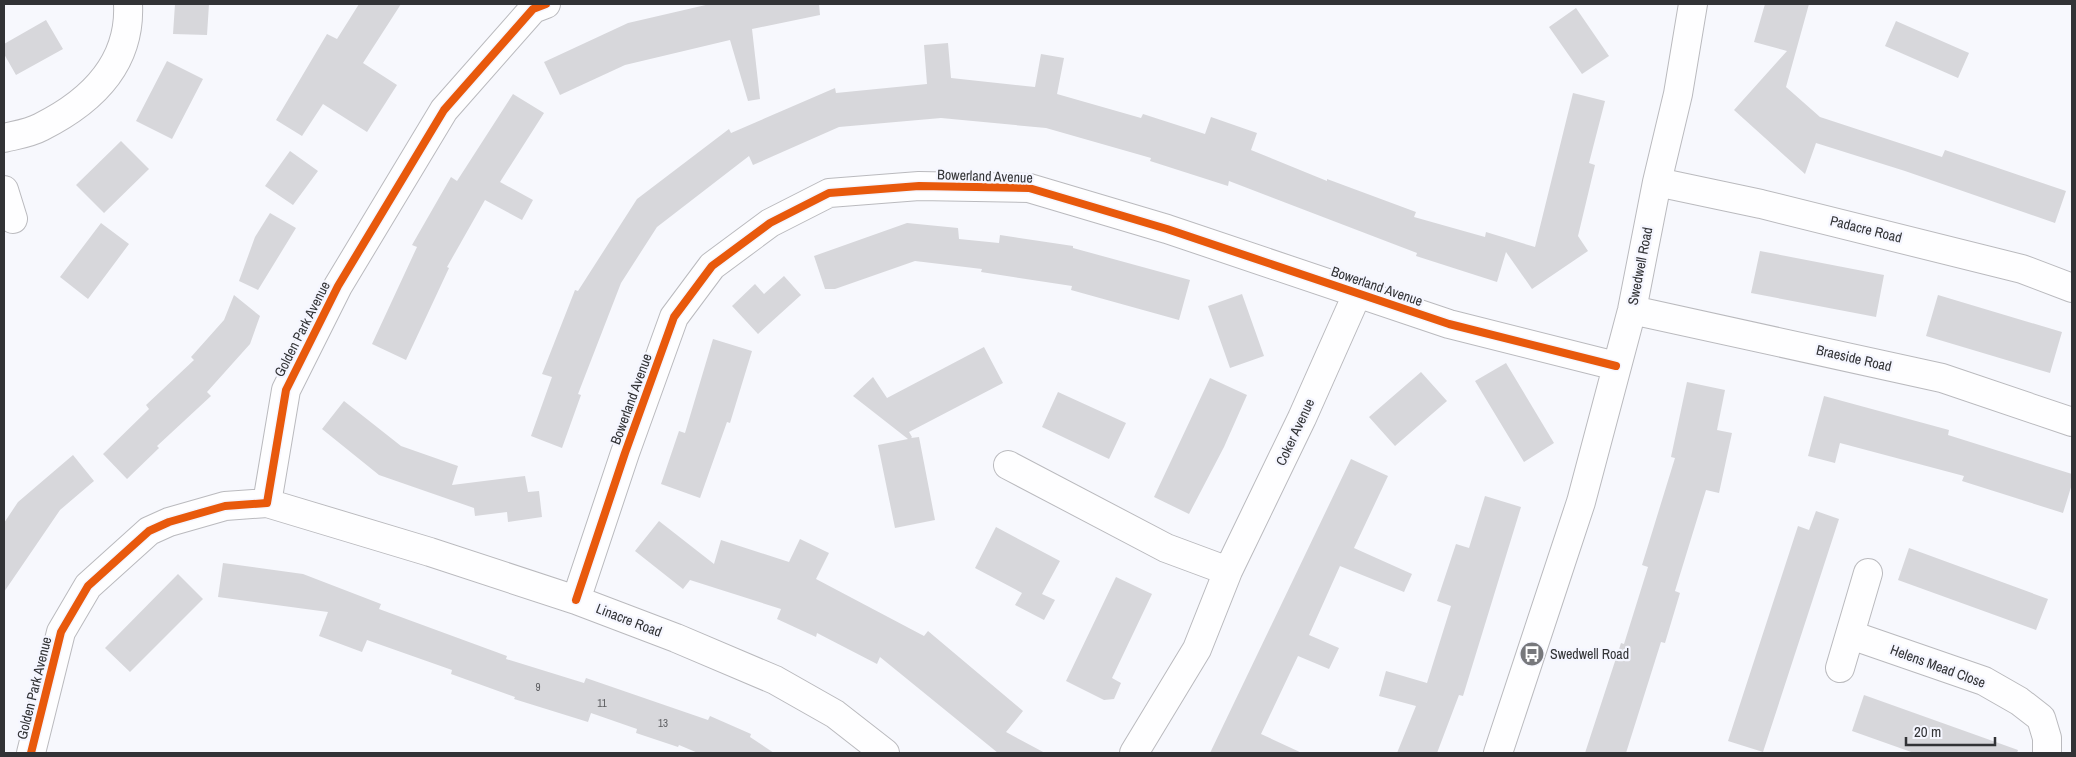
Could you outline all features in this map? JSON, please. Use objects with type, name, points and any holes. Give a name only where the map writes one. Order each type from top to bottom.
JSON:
[{"type":"street","points":[[4,138],[40,128],[87,98],[118,62],[129,16],[128,4]]},
{"type":"street","name":"Golden Park Avenue","points":[[31,753],[61,632],[88,586],[128,548],[156,528],[225,506],[267,503],[286,390],[338,286],[444,110],[533,9],[546,4]]},
{"type":"street","name":"Swedwell Road","points":[[1498,753],[1581,502],[1632,310],[1657,182],[1678,94],[1693,4]]},
{"type":"street","name":"Padacre Road","points":[[1657,182],[1761,204],[2004,264],[2072,288]]},
{"type":"street","name":"Bowerland Avenue","points":[[576,600],[624,453],[674,317],[712,266],[770,223],[830,193],[919,186],[1030,188],[1167,229],[1450,324],[1616,366]]},
{"type":"street","points":[[4,190],[13,219]]},
{"type":"street","name":"Coker Avenue","points":[[1134,753],[1198,649],[1228,571],[1302,418],[1358,292]]},
{"type":"street","name":"Braeside Road","points":[[1632,310],[1942,378],[2072,422]]},
{"type":"street","points":[[1008,465],[1166,548],[1228,571]]},
{"type":"street","name":"Linacre Road","points":[[267,503],[383,537],[576,600],[776,680],[835,714],[885,753]]},
{"type":"street","points":[[1840,668],[1868,573]]},
{"type":"street","name":"Helens Mead Close","points":[[1851,635],[1984,681],[2019,701],[2041,718],[2047,738],[2047,753]]},
{"type":"building","points":[[175,4],[209,4],[207,35],[173,34]]},
{"type":"building","points":[[359,4],[401,4],[363,63],[397,85],[367,132],[323,104],[302,136],[276,120],[327,34],[337,39]]},
{"type":"building","points":[[710,4],[819,4],[820,15],[752,29],[760,99],[748,101],[730,40],[625,65],[560,95],[544,62],[628,23]]},
{"type":"building","points":[[1765,4],[1809,4],[1786,87],[1820,117],[1942,157],[1945,150],[2066,191],[2055,223],[1905,171],[1816,143],[1805,174],[1734,110],[1787,51],[1754,42]]},
{"type":"building","points":[[1576,8],[1609,56],[1582,74],[1549,27]]},
{"type":"building","points":[[46,20],[63,49],[16,75],[4,54],[4,44]]},
{"type":"building","points":[[1896,21],[1969,53],[1958,78],[1885,46]]},
{"type":"building","points":[[948,43],[951,78],[1035,87],[1041,54],[1064,58],[1057,94],[1141,118],[1143,114],[1205,134],[1211,117],[1257,133],[1251,150],[1327,181],[1327,179],[1416,212],[1414,217],[1485,237],[1486,232],[1535,247],[1573,93],[1605,101],[1589,163],[1595,165],[1578,236],[1588,251],[1532,289],[1506,252],[1497,282],[1416,256],[1417,253],[1229,181],[1228,186],[1150,161],[1151,158],[1046,128],[941,118],[839,127],[753,165],[749,156],[657,227],[621,283],[578,394],[581,395],[562,448],[531,436],[552,377],[542,374],[575,290],[578,291],[637,199],[729,129],[731,133],[835,88],[836,93],[927,84],[924,45]]},
{"type":"building","points":[[167,61],[203,79],[172,139],[136,121]]},
{"type":"building","points":[[513,94],[544,113],[500,182],[533,200],[522,220],[485,200],[447,267],[449,268],[406,360],[372,344],[417,247],[412,245],[451,177],[457,181]]},
{"type":"building","points":[[121,141],[149,169],[104,213],[76,185]]},
{"type":"building","points":[[290,151],[318,171],[293,205],[265,186]]},
{"type":"building","points":[[270,213],[296,228],[258,290],[239,281],[255,237]]},
{"type":"building","points":[[101,223],[129,244],[88,299],[60,277]]},
{"type":"building","points":[[907,223],[958,228],[959,239],[999,243],[1000,235],[1073,246],[1073,248],[1190,280],[1179,320],[1071,290],[1072,286],[981,272],[982,269],[915,261],[835,289],[825,289],[814,256]]},
{"type":"building","points":[[1760,251],[1884,275],[1876,317],[1751,293]]},
{"type":"building","points":[[784,276],[801,295],[758,334],[732,306],[755,284],[764,294]]},
{"type":"building","points":[[1242,294],[1264,356],[1230,368],[1208,306]]},
{"type":"building","points":[[234,295],[260,316],[250,344],[207,392],[211,396],[157,446],[159,448],[127,479],[103,454],[149,409],[146,405],[194,360],[191,357],[224,320]]},
{"type":"building","points":[[1938,295],[2062,332],[2050,373],[1926,336]]},
{"type":"building","points":[[713,339],[752,351],[730,423],[727,422],[700,498],[661,484],[679,431],[685,433]]},
{"type":"building","points":[[984,347],[1003,383],[909,432],[911,438],[919,437],[935,520],[895,528],[878,445],[908,439],[853,396],[873,377],[887,398]]},
{"type":"building","points":[[1506,363],[1554,443],[1524,462],[1475,381]]},
{"type":"building","points":[[1421,372],[1447,401],[1395,446],[1369,417]]},
{"type":"building","points":[[1210,378],[1247,395],[1224,447],[1189,514],[1154,497]]},
{"type":"building","points":[[1687,382],[1725,390],[1717,430],[1732,433],[1719,493],[1706,490],[1675,591],[1680,593],[1665,643],[1661,642],[1626,753],[1585,753],[1621,643],[1624,644],[1648,567],[1642,565],[1675,458],[1671,457]]},
{"type":"building","points":[[1058,392],[1126,423],[1109,459],[1042,427]]},
{"type":"building","points":[[1824,396],[1949,430],[1948,435],[2072,474],[2072,484],[2063,513],[1962,481],[1964,476],[1840,443],[1835,463],[1808,456]]},
{"type":"building","points":[[344,401],[401,446],[458,466],[452,485],[525,476],[528,492],[539,491],[542,517],[508,522],[507,512],[475,516],[474,508],[379,475],[322,429]]},
{"type":"building","points":[[73,455],[94,481],[60,510],[4,592],[4,523],[18,502]]},
{"type":"building","points":[[1351,459],[1388,476],[1354,548],[1412,574],[1404,592],[1340,566],[1309,635],[1339,648],[1329,669],[1298,656],[1261,734],[1302,753],[1210,753]]},
{"type":"building","points":[[1485,496],[1521,507],[1463,696],[1459,695],[1437,753],[1397,753],[1416,706],[1379,696],[1386,671],[1427,683],[1451,606],[1437,601],[1456,544],[1469,548]]},
{"type":"building","points":[[1816,511],[1839,519],[1763,752],[1728,741],[1798,526],[1809,530]]},
{"type":"building","points":[[659,521],[714,564],[721,540],[789,562],[800,539],[829,553],[816,579],[924,636],[928,631],[1023,711],[1006,732],[1045,753],[998,753],[880,657],[877,664],[817,633],[816,637],[777,619],[781,609],[690,580],[683,589],[635,551]]},
{"type":"building","points":[[996,527],[1060,561],[1042,594],[1055,600],[1044,620],[1015,605],[1022,593],[975,568]]},
{"type":"building","points":[[1909,548],[2048,599],[2036,630],[1898,580]]},
{"type":"building","points":[[223,563],[303,574],[381,604],[379,609],[507,656],[506,659],[584,683],[586,678],[708,720],[710,716],[751,734],[750,737],[774,753],[698,753],[679,745],[678,747],[636,733],[637,729],[591,713],[588,722],[514,699],[515,697],[451,674],[452,670],[367,640],[362,652],[319,636],[328,612],[218,597]]},
{"type":"building","points":[[178,574],[203,599],[130,672],[105,648]]},
{"type":"building","points":[[1116,577],[1152,594],[1112,678],[1121,683],[1114,699],[1104,700],[1066,681]]},
{"type":"building","points":[[1864,695],[2018,750],[2017,753],[1914,753],[1852,731]]},
{"type":"cycle path","points":[[31,753],[61,632],[88,586],[149,531],[169,522],[225,506],[267,503],[286,390],[338,286],[444,110],[533,9],[546,4]]},
{"type":"cycle path","points":[[576,600],[625,453],[674,317],[712,266],[770,223],[829,193],[919,186],[1029,188],[1167,229],[1449,324],[1616,366]]},
{"type":"place","name":"Swedwell Road","points":[[1532,654]]}]
